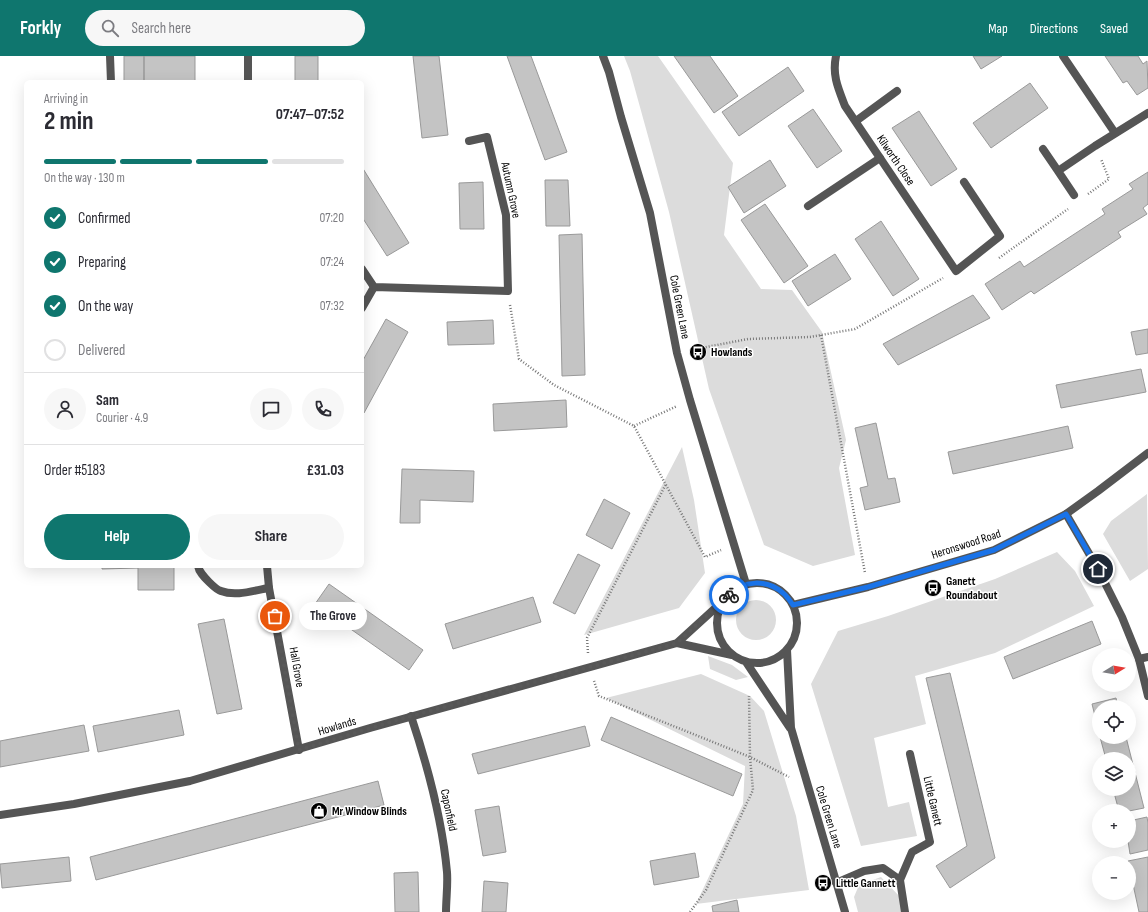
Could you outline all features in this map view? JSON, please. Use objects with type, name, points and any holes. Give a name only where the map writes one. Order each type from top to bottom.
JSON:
[{"type":"street","points":[[110,56],[111,80]]},
{"type":"street","points":[[248,56],[248,80]]},
{"type":"street","name":"Cole Green Lane","points":[[603,56],[610,72],[621,117],[650,213],[677,353],[746,584]]},
{"type":"street","name":"Kilworth Close","points":[[836,56],[834,73],[839,92],[845,106],[956,271]]},
{"type":"street","points":[[1063,56],[1115,133]]},
{"type":"street","points":[[856,121],[897,91]]},
{"type":"street","points":[[1058,171],[1148,113]]},
{"type":"street","name":"Autumn Grove","points":[[469,141],[487,137],[506,215],[508,291]]},
{"type":"street","points":[[1043,149],[1074,195]]},
{"type":"street","points":[[808,206],[880,158]]},
{"type":"street","points":[[956,271],[1000,236],[964,182]]},
{"type":"street","points":[[364,272],[374,287]]},
{"type":"street","points":[[374,287],[508,291]]},
{"type":"street","points":[[364,304],[374,287]]},
{"type":"street","name":"Heronswood Road","points":[[793,605],[868,587],[994,550],[1066,514],[1098,492],[1148,453]]},
{"type":"street","points":[[1066,514],[1098,569],[1122,616],[1139,659],[1148,696]]},
{"type":"street","points":[[198,568],[204,577],[221,591],[231,593],[269,588]]},
{"type":"street","name":"Hall Grove","points":[[267,568],[269,588],[299,750]]},
{"type":"street","points":[[746,584],[769,584],[784,593],[793,605],[796,614],[797,630],[787,650],[776,658],[760,663],[746,662],[732,655],[722,643],[717,630],[717,616],[722,602],[734,590],[746,584]]},
{"type":"street","name":"Howlands","points":[[0,815],[74,804],[190,781],[411,716],[677,643],[722,602]]},
{"type":"street","name":"Howlands","points":[[677,643],[732,655]]},
{"type":"street","name":"Cole Green Lane","points":[[787,650],[791,728],[845,912]]},
{"type":"street","points":[[1139,659],[1148,657]]},
{"type":"street","name":"Cole Green Lane","points":[[746,662],[791,728]]},
{"type":"street","name":"Caponfield","points":[[411,716],[420,743],[440,818],[447,873],[446,912]]},
{"type":"street","name":"Little Ganett","points":[[900,880],[912,852],[930,842],[910,754]]},
{"type":"street","points":[[836,883],[864,871],[883,868],[900,880],[905,912]]},
{"type":"path","points":[[1084,197],[1109,178],[1095,146]]},
{"type":"path","points":[[995,261],[1071,207]]},
{"type":"path","points":[[677,353],[748,339],[810,337],[855,329],[956,271]]},
{"type":"path","points":[[508,291],[519,359],[554,385],[634,426],[705,557],[733,544]]},
{"type":"path","points":[[821,335],[868,587]]},
{"type":"path","points":[[634,426],[690,400]]},
{"type":"path","points":[[666,484],[587,638],[589,668],[599,696],[750,757],[807,786]]},
{"type":"path","points":[[690,912],[706,890],[753,790],[750,757],[749,687],[760,681]]},
{"type":"shaded area","points":[[624,56],[658,56],[733,163],[724,235],[761,289],[792,290],[822,332],[846,440],[839,468],[855,555],[813,566],[764,545],[709,389],[669,212],[630,71]]},
{"type":"shaded area","points":[[682,447],[694,500],[705,573],[679,608],[584,635]]},
{"type":"shaded area","points":[[1147,494],[1148,569],[1130,581],[1103,534],[1111,521]]},
{"type":"shaded area","points":[[1057,552],[1075,571],[1094,606],[995,653],[915,676],[926,724],[874,738],[888,807],[909,802],[917,836],[861,846],[811,684],[838,631],[888,616],[995,579]]},
{"type":"shaded area","points":[[760,600],[767,603],[773,609],[776,620],[775,628],[767,637],[760,640],[752,640],[745,637],[737,628],[736,616],[739,609],[748,601]]},
{"type":"shaded area","points":[[708,656],[732,665],[748,677],[736,680],[710,669]]},
{"type":"shaded area","points":[[701,674],[750,696],[764,711],[796,816],[809,890],[696,904],[743,804],[745,766],[606,698]]},
{"type":"shaded area","points":[[881,877],[901,898],[901,912],[858,912],[854,897],[859,885]]},
{"type":"building","points":[[124,56],[144,56],[144,80],[124,80]]},
{"type":"building","points":[[144,56],[195,56],[195,80],[144,80]]},
{"type":"building","points":[[295,56],[318,56],[318,80],[295,80]]},
{"type":"building","points":[[413,56],[439,56],[448,135],[422,138]]},
{"type":"building","points":[[507,56],[531,56],[567,152],[545,160]]},
{"type":"building","points":[[674,56],[710,56],[738,96],[714,113]]},
{"type":"building","points":[[973,56],[1002,56],[981,69]]},
{"type":"building","points":[[1105,56],[1138,56],[1143,64],[1147,61],[1148,88],[1137,95],[1127,81],[1123,83]]},
{"type":"building","points":[[788,67],[804,91],[739,136],[722,112]]},
{"type":"building","points":[[1030,83],[1048,108],[991,148],[973,123]]},
{"type":"building","points":[[813,109],[842,151],[817,168],[788,126]]},
{"type":"building","points":[[919,111],[957,169],[931,186],[892,128]]},
{"type":"building","points":[[770,160],[786,186],[744,213],[728,187]]},
{"type":"building","points":[[364,170],[409,243],[387,256],[364,220]]},
{"type":"building","points":[[1148,172],[1148,204],[1143,208],[1147,214],[1118,232],[1121,237],[1034,294],[1031,291],[1002,310],[985,284],[1020,261],[1024,267],[1105,214],[1102,209],[1133,189],[1129,184]]},
{"type":"building","points":[[545,180],[568,180],[570,226],[546,226]]},
{"type":"building","points":[[483,182],[484,229],[460,229],[459,183]]},
{"type":"building","points":[[765,204],[808,266],[784,283],[741,220]]},
{"type":"building","points":[[881,221],[919,279],[893,296],[855,239]]},
{"type":"building","points":[[582,234],[585,375],[562,376],[559,235]]},
{"type":"building","points":[[835,254],[851,279],[808,306],[792,281]]},
{"type":"building","points":[[973,295],[990,318],[898,365],[883,344]]},
{"type":"building","points":[[386,319],[408,332],[364,413],[364,358]]},
{"type":"building","points":[[493,320],[494,344],[448,345],[447,322]]},
{"type":"building","points":[[1148,329],[1148,353],[1136,355],[1131,332]]},
{"type":"building","points":[[1141,369],[1146,392],[1061,408],[1056,385]]},
{"type":"building","points":[[566,400],[567,427],[494,431],[493,404]]},
{"type":"building","points":[[876,423],[888,479],[895,478],[900,502],[865,510],[860,488],[868,486],[855,428]]},
{"type":"building","points":[[1068,426],[1073,448],[953,474],[948,452]]},
{"type":"building","points":[[402,469],[474,471],[473,502],[420,500],[420,523],[400,523]]},
{"type":"building","points":[[604,499],[630,513],[612,549],[586,535]]},
{"type":"building","points":[[578,554],[600,565],[575,614],[553,603]]},
{"type":"building","points":[[102,568],[138,568],[102,569]]},
{"type":"building","points":[[138,568],[174,568],[174,590],[138,590]]},
{"type":"building","points":[[329,584],[423,650],[409,670],[315,604]]},
{"type":"building","points":[[533,597],[541,622],[453,649],[445,624]]},
{"type":"building","points":[[224,619],[242,709],[217,714],[198,624]]},
{"type":"building","points":[[1092,621],[1101,644],[1013,679],[1004,657]]},
{"type":"building","points":[[950,673],[995,858],[950,888],[936,866],[967,846],[926,678]]},
{"type":"building","points":[[179,710],[184,735],[98,752],[93,726]]},
{"type":"building","points":[[611,717],[742,774],[733,796],[601,740]]},
{"type":"building","points":[[84,725],[89,751],[0,767],[0,741]]},
{"type":"building","points":[[585,726],[590,746],[478,774],[472,754]]},
{"type":"building","points":[[1102,744],[1128,744],[1130,752],[1104,752]]},
{"type":"building","points":[[1136,776],[1144,808],[1136,810],[1136,804],[1117,804],[1115,796],[1136,796]]},
{"type":"building","points":[[378,781],[384,805],[96,880],[90,857]]},
{"type":"building","points":[[499,806],[506,852],[483,856],[475,810]]},
{"type":"building","points":[[1147,817],[1148,850],[1130,854],[1129,848],[1136,848],[1136,819]]},
{"type":"building","points":[[695,853],[699,877],[654,885],[650,861]]},
{"type":"building","points":[[69,857],[71,881],[2,888],[0,864]]},
{"type":"building","points":[[1148,857],[1148,912],[1139,912],[1136,898],[1136,859]]},
{"type":"building","points":[[418,872],[419,912],[395,912],[394,873]]},
{"type":"building","points":[[484,881],[508,883],[506,912],[482,912]]},
{"type":"building","points":[[737,900],[739,912],[713,912],[712,906]]},
{"type":"way so far","points":[[275,616],[299,750],[397,720],[677,643],[729,595]]},
{"type":"place","name":"Howlands","points":[[698,352]]},
{"type":"place","name":"Ganett Roundabout","points":[[933,588]]},
{"type":"place","name":"The Grove","points":[[275,616]]},
{"type":"place","name":"Mr Window Blinds","points":[[319,811]]},
{"type":"place","name":"Little Gannett","points":[[823,883]]},
{"type":"route","points":[[729,595],[734,590],[746,584],[769,584],[784,593],[793,605],[868,587],[994,550],[1066,514],[1098,569]]}]
